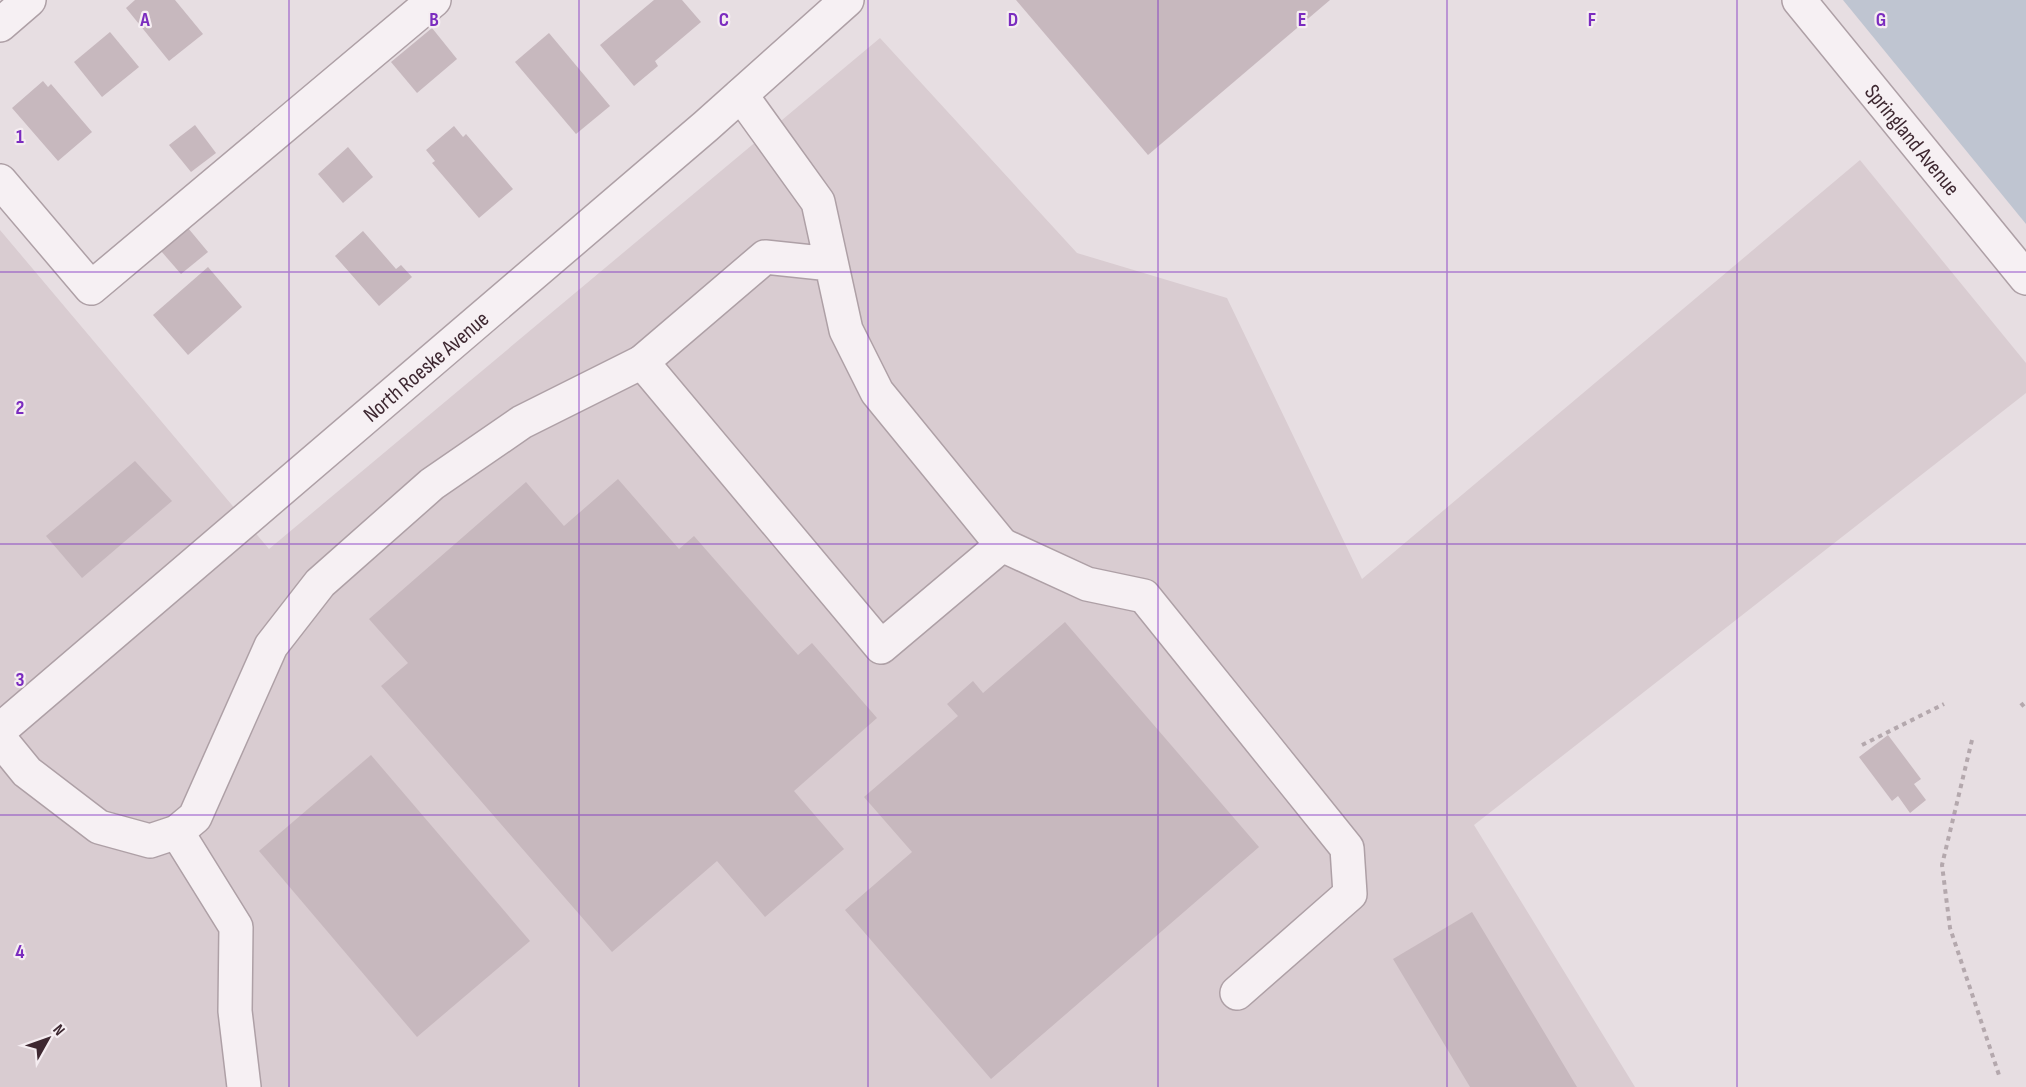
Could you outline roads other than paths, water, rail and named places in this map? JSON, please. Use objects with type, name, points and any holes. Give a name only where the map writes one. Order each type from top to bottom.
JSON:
[{"type":"street","points":[[0,25],[29,0]]},
{"type":"street","points":[[0,181],[91,288],[434,0]]},
{"type":"street","name":"North Roeske Avenue","points":[[0,730],[741,95],[847,0]]},
{"type":"street","name":"Springland Avenue","points":[[1799,0],[2026,278]]},
{"type":"street","points":[[741,95],[818,202],[846,330],[877,392],[1002,544],[1087,584],[1144,596],[1347,848],[1350,894],[1237,993]]},
{"type":"street","points":[[0,739],[27,772],[99,827],[150,841],[177,831],[195,817],[271,646],[320,583],[432,484],[522,422],[642,362],[765,257],[831,264]]},
{"type":"street","points":[[642,362],[881,647],[1002,544]]},
{"type":"street","points":[[177,831],[236,927],[235,1011],[244,1087]]}]
